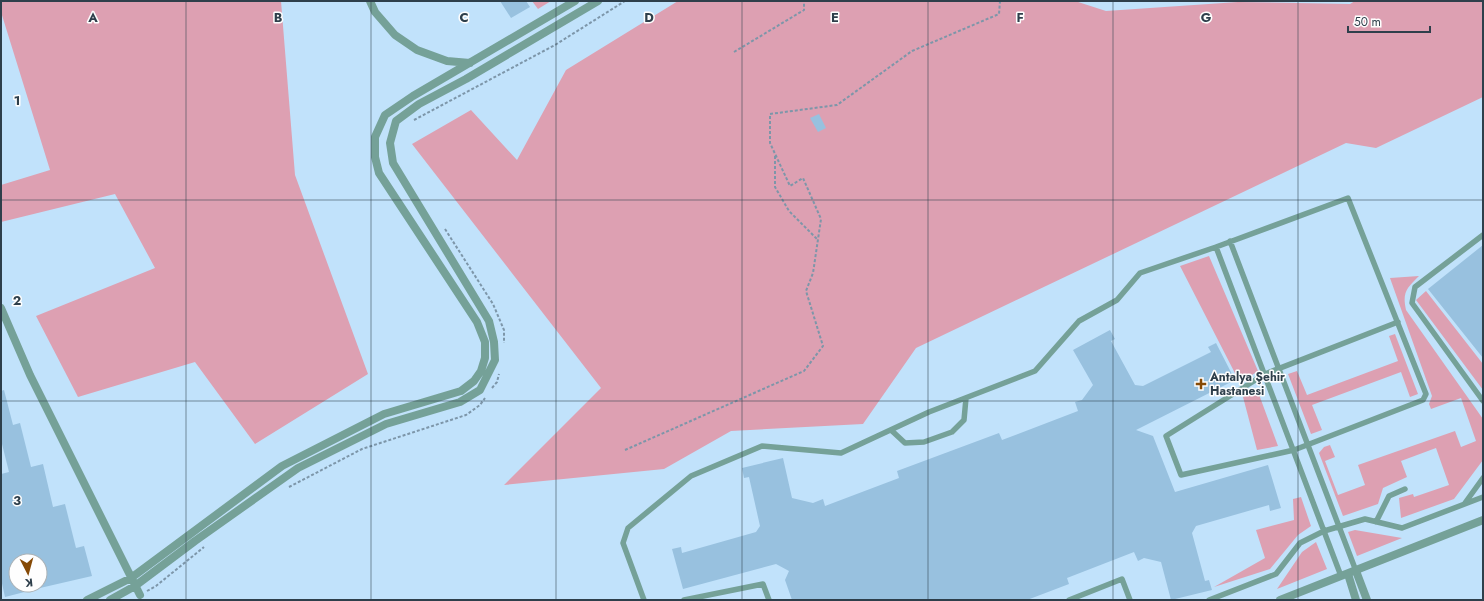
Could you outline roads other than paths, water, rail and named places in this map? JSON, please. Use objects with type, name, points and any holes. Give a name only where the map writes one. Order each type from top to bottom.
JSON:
[{"type":"street","points":[[370,1],[375,12],[395,34],[417,50],[447,61],[470,63]]},
{"type":"street","points":[[87,600],[131,578],[282,466],[384,414],[461,391],[474,381],[481,371],[485,358],[485,342],[477,322],[379,173],[375,157],[375,137],[385,115],[412,96],[575,1]]},
{"type":"street","points":[[110,600],[135,586],[195,541],[298,468],[386,424],[460,402],[480,390],[495,360],[494,342],[489,321],[393,163],[390,143],[396,121],[419,104],[466,79],[598,1]]},
{"type":"street","points":[[1,308],[30,375],[140,594]]},
{"type":"street","points":[[1280,600],[1483,520]]},
{"type":"street","points":[[1348,574],[1356,600]]},
{"type":"street","points":[[1348,574],[1367,600]]},
{"type":"lane","points":[[644,600],[623,543],[628,528],[691,476],[762,446],[841,453],[929,412],[1035,371],[1079,321],[1117,300],[1140,273],[1216,247],[1348,198],[1398,322],[1426,394],[1423,400],[1294,450],[1181,474],[1166,436],[1265,374],[1398,322]]},
{"type":"lane","points":[[1483,235],[1415,287],[1412,303],[1483,401]]},
{"type":"lane","points":[[1230,241],[1339,527],[1348,574]]},
{"type":"lane","points":[[1216,247],[1324,531],[1348,574]]},
{"type":"lane","points":[[891,430],[905,443],[924,442],[952,432],[964,420],[966,398]]},
{"type":"lane","points":[[1465,504],[1483,478]]},
{"type":"lane","points":[[1376,522],[1389,496],[1405,489]]},
{"type":"lane","points":[[1209,600],[1276,574],[1300,543],[1324,531],[1365,519],[1402,528],[1483,496]]},
{"type":"lane","points":[[1068,600],[1122,579],[1130,600]]},
{"type":"lane","points":[[684,600],[763,584],[769,600]]},
{"type":"place","name":"Antalya Şehir Hastanesi","points":[[1201,384]]}]
